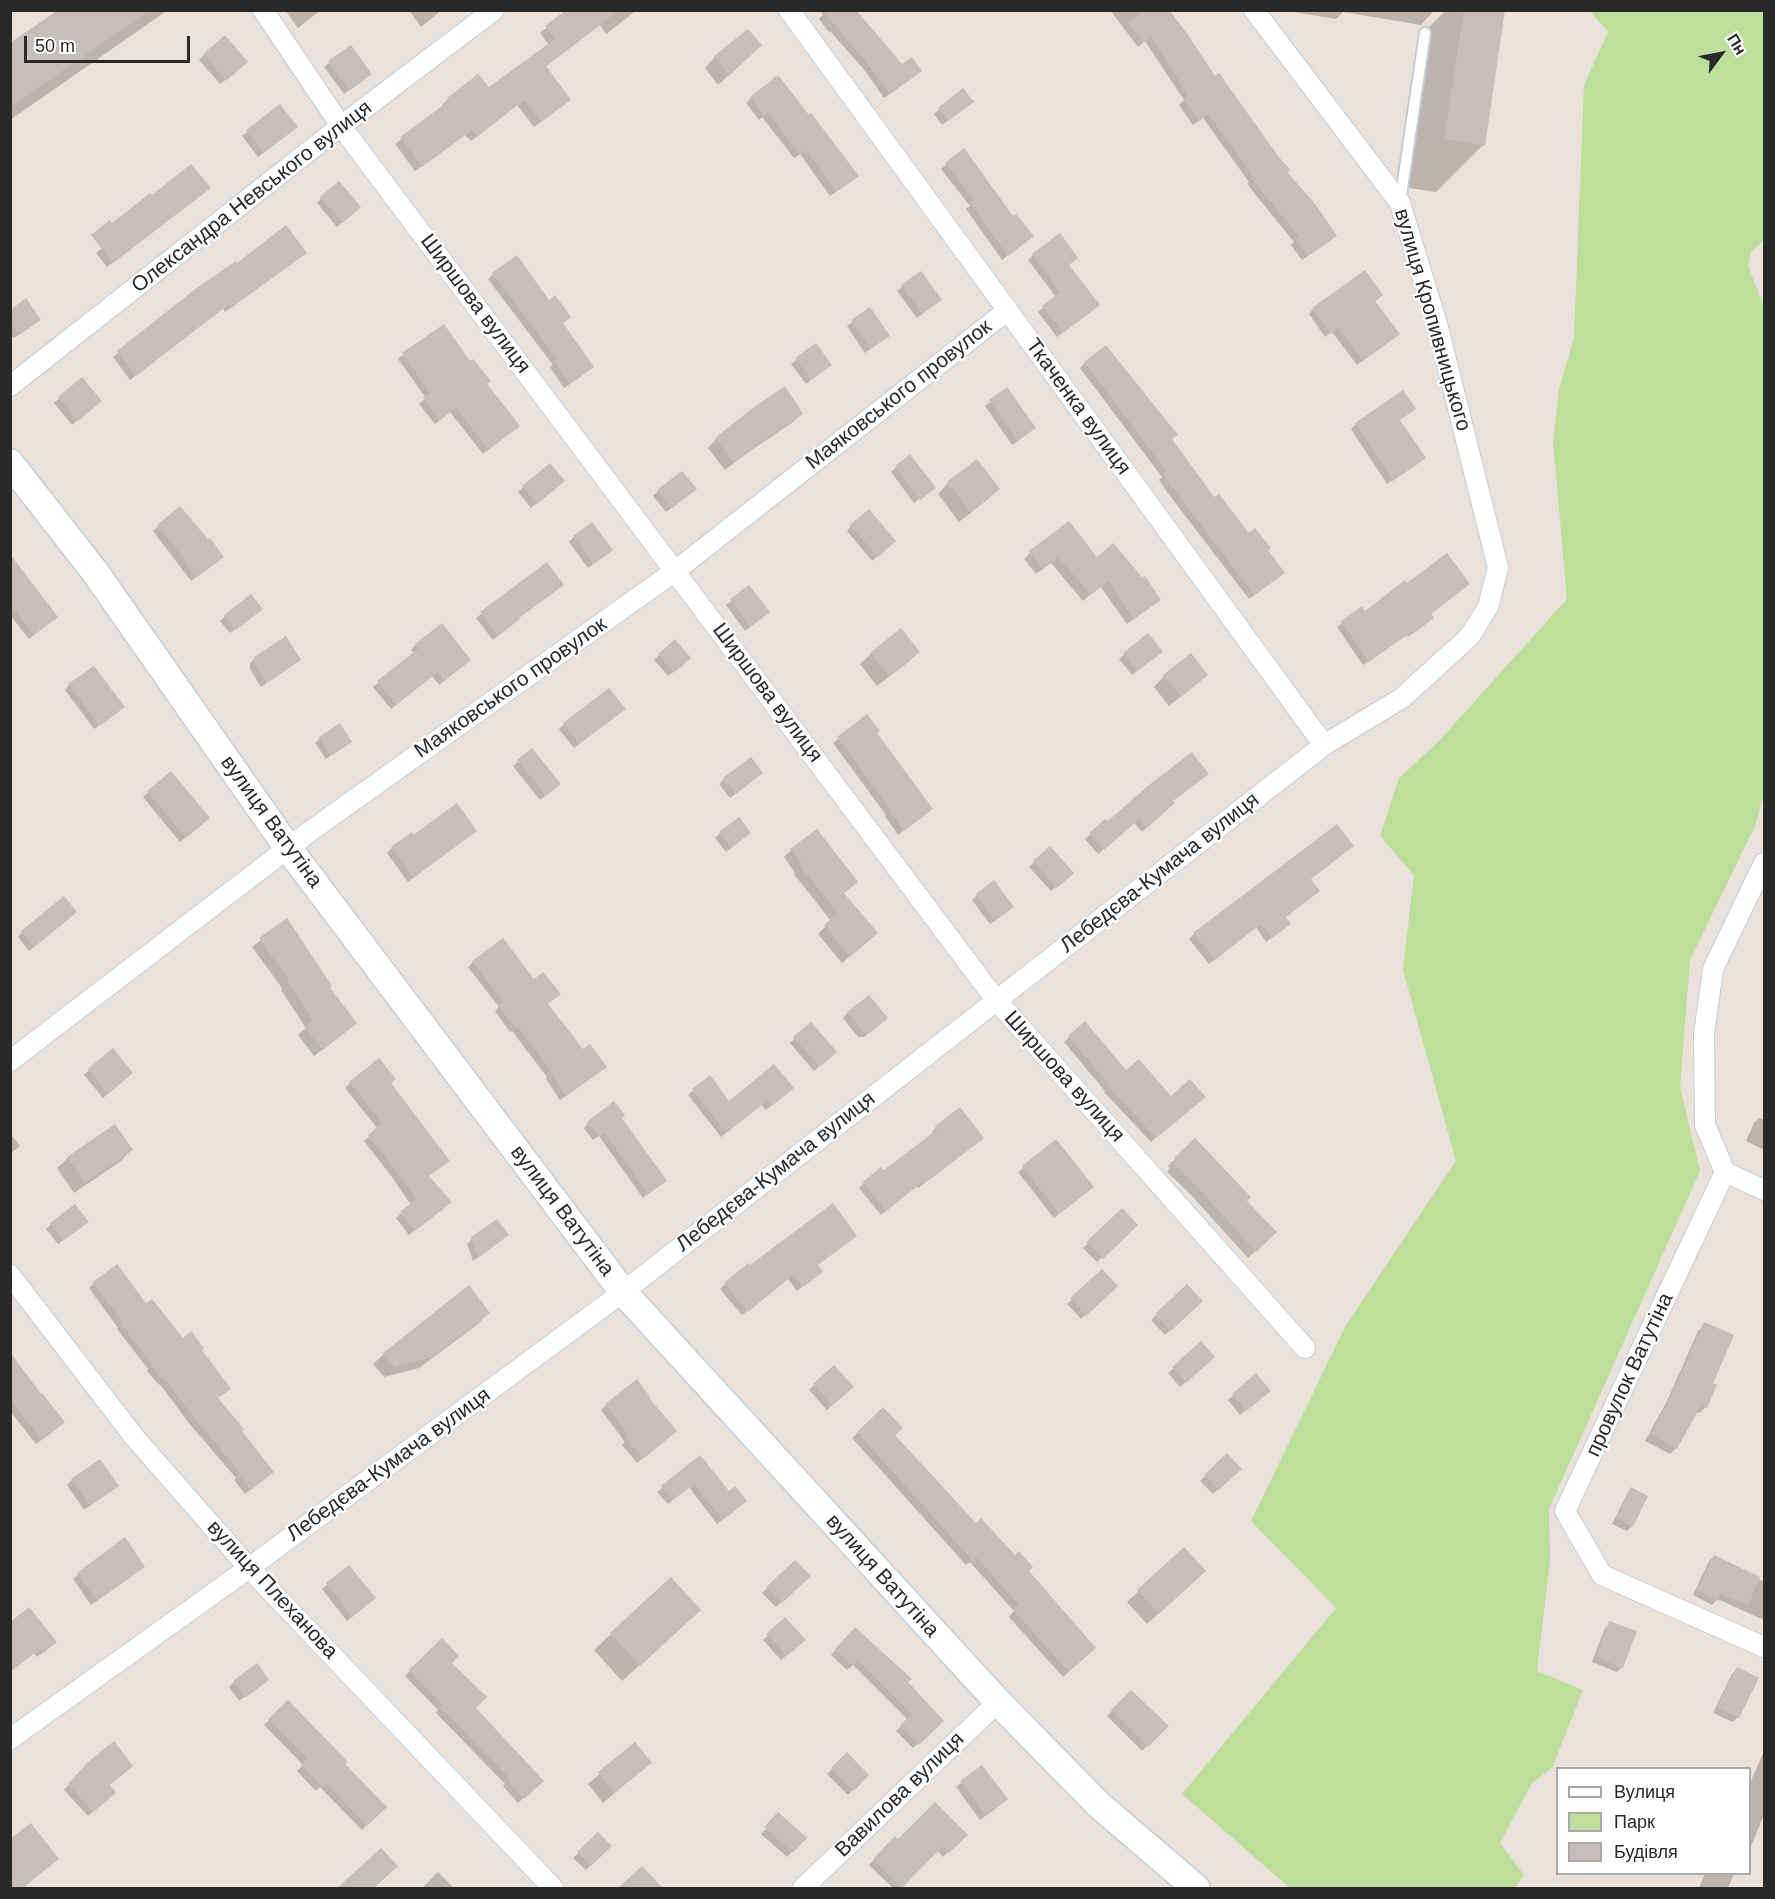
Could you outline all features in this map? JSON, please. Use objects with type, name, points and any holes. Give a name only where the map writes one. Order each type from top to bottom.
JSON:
[{"type":"street","name":"Ширшова вулиця","points":[[263,10],[341,126],[996,1000],[1305,1348]]},
{"type":"street","name":"Олександра Невського вулиця","points":[[10,386],[341,126],[494,10]]},
{"type":"street","name":"Ткаченка вулиця","points":[[789,10],[1324,745]]},
{"type":"street","name":"вулиця Кропивницького","points":[[1254,10],[1400,203],[1437,324],[1497,567]]},
{"type":"street","name":"Маяковського провулок","points":[[10,1061],[288,848],[675,570],[1008,310]]},
{"type":"street","name":"вулиця Ватутіна","points":[[10,463],[95,572],[288,848],[623,1292],[998,1702],[1099,1805],[1196,1888]]},
{"type":"street","name":"Лебедєва-Кумача вулиця","points":[[10,1739],[249,1568],[623,1292],[1324,745],[1402,698],[1470,636],[1488,607],[1497,567]]},
{"type":"street","points":[[1764,863],[1713,969],[1704,1034],[1705,1125],[1725,1172],[1764,1190]]},
{"type":"street","name":"провулок Ватутіна","points":[[1725,1172],[1565,1511],[1602,1575],[1764,1647]]},
{"type":"street","name":"вулиця Плеханова","points":[[10,1275],[135,1438],[249,1568],[553,1888]]},
{"type":"street","name":"Вавилова вулиця","points":[[803,1888],[998,1702]]},
{"type":"lane","points":[[1400,203],[1425,33]]},
{"type":"green space","points":[[1590,11],[1764,11],[1764,240],[1751,252],[1748,266],[1764,306],[1764,795],[1755,826],[1690,960],[1680,1087],[1700,1171],[1549,1509],[1550,1561],[1537,1671],[1583,1690],[1552,1768],[1532,1783],[1500,1843],[1524,1875],[1515,1888],[1290,1888],[1182,1794],[1336,1608],[1251,1521],[1345,1327],[1456,1161],[1403,970],[1414,875],[1380,836],[1399,778],[1438,742],[1567,599],[1553,441],[1559,390],[1574,338],[1584,85],[1608,32]]},
{"type":"building","points":[[58,10],[150,10],[10,107],[10,43]]},
{"type":"building","points":[[566,10],[619,10],[546,66],[571,100],[541,122],[524,100],[477,137],[472,130],[422,167],[400,137],[449,101],[447,98],[478,74],[489,87],[555,39],[545,26]]},
{"type":"building","points":[[822,10],[856,10],[902,64],[912,57],[922,71],[890,94]]},
{"type":"building","points":[[1144,10],[1169,10],[1215,76],[1219,73],[1290,170],[1287,172],[1316,205],[1337,236],[1308,256],[1295,239],[1299,237],[1251,178],[1253,176],[1208,114],[1199,121],[1183,99],[1188,95],[1151,37],[1144,43],[1128,23]]},
{"type":"building","points":[[1464,10],[1505,10],[1485,146],[1444,139]]},
{"type":"building","points":[[748,29],[762,45],[729,76],[714,56]]},
{"type":"building","points":[[225,35],[248,62],[226,81],[203,54]]},
{"type":"building","points":[[351,45],[372,74],[349,91],[328,61]]},
{"type":"building","points":[[778,75],[809,115],[811,113],[859,176],[836,192],[806,150],[800,155],[768,113],[764,116],[750,97]]},
{"type":"building","points":[[963,88],[974,102],[948,121],[938,108]]},
{"type":"building","points":[[280,104],[298,127],[263,153],[246,130]]},
{"type":"building","points":[[964,148],[1013,216],[1016,214],[1034,236],[1008,256],[970,203],[974,200],[945,163]]},
{"type":"building","points":[[191,164],[211,188],[113,263],[91,235],[110,220],[112,223],[150,193],[152,195]]},
{"type":"building","points":[[339,181],[361,207],[343,223],[320,197]]},
{"type":"building","points":[[286,225],[307,253],[231,308],[228,305],[136,376],[117,351],[194,290],[236,261],[237,263]]},
{"type":"building","points":[[1060,233],[1078,258],[1069,265],[1100,305],[1063,333],[1042,306],[1060,292],[1032,254]]},
{"type":"building","points":[[517,255],[549,300],[555,295],[571,317],[563,323],[594,367],[570,384],[554,361],[557,359],[492,273]]},
{"type":"building","points":[[1365,270],[1383,295],[1375,301],[1400,334],[1363,361],[1338,328],[1331,333],[1312,308]]},
{"type":"building","points":[[921,271],[942,300],[922,314],[901,285]]},
{"type":"building","points":[[26,298],[41,320],[19,335],[10,322],[10,310]]},
{"type":"building","points":[[870,307],[890,336],[870,349],[851,320]]},
{"type":"building","points":[[444,324],[470,361],[473,359],[491,381],[487,384],[520,426],[488,450],[456,408],[440,420],[423,398],[430,393],[402,353]]},
{"type":"building","points":[[816,343],[832,365],[811,380],[795,358]]},
{"type":"building","points":[[1106,345],[1178,435],[1172,439],[1214,497],[1219,494],[1249,533],[1255,528],[1271,548],[1268,550],[1285,573],[1254,595],[1172,487],[1163,474],[1166,471],[1084,362]]},
{"type":"building","points":[[82,377],[102,401],[78,421],[58,397]]},
{"type":"building","points":[[785,386],[803,414],[760,442],[734,463],[715,438]]},
{"type":"building","points":[[1007,387],[1036,428],[1017,441],[989,400]]},
{"type":"building","points":[[1403,390],[1416,409],[1400,420],[1426,458],[1393,481],[1355,423]]},
{"type":"building","points":[[910,454],[936,488],[920,500],[895,466]]},
{"type":"building","points":[[977,459],[1000,489],[971,512],[947,482]]},
{"type":"building","points":[[550,463],[565,481],[537,504],[522,486]]},
{"type":"building","points":[[682,471],[697,489],[672,508],[657,490]]},
{"type":"building","points":[[180,506],[208,539],[210,538],[224,557],[196,578],[157,525]]},
{"type":"building","points":[[869,509],[896,541],[878,557],[850,525]]},
{"type":"building","points":[[1069,521],[1097,557],[1113,543],[1142,577],[1145,576],[1161,600],[1134,619],[1108,581],[1091,595],[1058,557],[1043,569],[1029,551]]},
{"type":"building","points":[[592,522],[613,550],[594,564],[573,536]]},
{"type":"building","points":[[1447,553],[1470,584],[1431,614],[1434,618],[1369,662],[1341,621],[1362,606],[1365,611],[1405,580],[1407,583]]},
{"type":"building","points":[[10,554],[58,617],[34,635],[10,604]]},
{"type":"building","points":[[547,562],[564,585],[498,636],[480,612]]},
{"type":"building","points":[[749,585],[770,612],[750,627],[730,599]]},
{"type":"building","points":[[251,594],[263,609],[236,630],[224,615]]},
{"type":"building","points":[[442,623],[471,660],[444,681],[438,672],[396,705],[377,681],[419,648],[415,644]]},
{"type":"building","points":[[901,628],[920,652],[889,676],[870,653]]},
{"type":"building","points":[[1148,633],[1163,652],[1137,671],[1123,653]]},
{"type":"building","points":[[286,636],[301,660],[267,683],[254,664],[254,657]]},
{"type":"building","points":[[675,639],[691,658],[674,673],[658,654]]},
{"type":"building","points":[[1191,653],[1208,675],[1181,697],[1163,675]]},
{"type":"building","points":[[94,666],[125,707],[100,726],[68,684]]},
{"type":"building","points":[[609,688],[626,709],[579,744],[563,723]]},
{"type":"building","points":[[867,714],[880,731],[877,733],[933,809],[904,831],[837,737]]},
{"type":"building","points":[[340,723],[352,742],[331,756],[319,737]]},
{"type":"building","points":[[532,748],[561,784],[546,796],[517,760]]},
{"type":"building","points":[[1192,752],[1209,774],[1173,801],[1175,803],[1147,828],[1139,819],[1104,850],[1089,833],[1105,819],[1108,821]]},
{"type":"building","points":[[751,757],[763,773],[736,794],[723,778]]},
{"type":"building","points":[[171,771],[210,818],[186,838],[147,791]]},
{"type":"building","points":[[457,803],[477,831],[413,878],[391,847],[412,832],[413,835]]},
{"type":"building","points":[[739,817],[751,833],[731,848],[719,832]]},
{"type":"building","points":[[1337,824],[1354,846],[1311,879],[1320,891],[1286,917],[1291,924],[1272,938],[1261,924],[1215,960],[1193,933]]},
{"type":"building","points":[[817,829],[858,882],[844,893],[878,933],[850,957],[824,925],[838,913],[800,866],[802,864],[790,849]]},
{"type":"building","points":[[1050,846],[1074,873],[1057,888],[1033,861]]},
{"type":"building","points":[[994,880],[1014,907],[995,921],[976,894]]},
{"type":"building","points":[[64,896],[77,912],[34,947],[21,931]]},
{"type":"building","points":[[287,918],[332,986],[330,988],[357,1023],[323,1050],[304,1027],[313,1020],[287,981],[289,980],[259,938]]},
{"type":"building","points":[[503,938],[534,979],[543,972],[561,994],[548,1004],[583,1049],[590,1044],[607,1067],[566,1096],[551,1071],[518,1027],[515,1028],[498,1005],[503,1002],[472,961]]},
{"type":"building","points":[[869,995],[888,1018],[870,1033],[863,1033],[847,1012]]},
{"type":"building","points":[[1085,1021],[1126,1070],[1139,1059],[1171,1096],[1190,1079],[1206,1097],[1156,1138],[1107,1086],[1109,1085],[1068,1036]]},
{"type":"building","points":[[811,1022],[837,1052],[820,1067],[793,1037]]},
{"type":"building","points":[[113,1048],[133,1073],[108,1094],[88,1069]]},
{"type":"building","points":[[379,1058],[396,1079],[391,1083],[450,1161],[429,1176],[452,1202],[415,1231],[400,1212],[416,1199],[368,1135],[382,1123],[349,1082]]},
{"type":"building","points":[[774,1064],[794,1088],[772,1106],[767,1101],[726,1133],[692,1089],[710,1075],[729,1101]]},
{"type":"building","points":[[614,1101],[625,1115],[622,1118],[667,1181],[648,1194],[604,1132],[599,1136],[587,1122]]},
{"type":"building","points":[[960,1107],[984,1138],[886,1211],[863,1182],[881,1167],[884,1170],[938,1129],[935,1126]]},
{"type":"building","points":[[115,1124],[133,1150],[85,1183],[67,1157]]},
{"type":"building","points":[[1195,1138],[1251,1197],[1247,1201],[1277,1232],[1256,1252],[1173,1164],[1176,1160],[1174,1158]]},
{"type":"building","points":[[1056,1139],[1094,1187],[1059,1214],[1022,1166]]},
{"type":"building","points":[[833,1203],[857,1236],[818,1265],[823,1272],[803,1287],[793,1275],[748,1312],[724,1283],[748,1263],[750,1265]]},
{"type":"building","points":[[75,1204],[89,1222],[63,1240],[50,1223]]},
{"type":"building","points":[[1122,1208],[1138,1225],[1103,1259],[1086,1242]]},
{"type":"building","points":[[497,1219],[509,1235],[478,1258],[471,1237]]},
{"type":"building","points":[[117,1264],[146,1303],[152,1299],[183,1338],[191,1331],[231,1389],[218,1398],[244,1429],[242,1431],[274,1472],[251,1490],[166,1380],[164,1381],[151,1365],[93,1282]]},
{"type":"building","points":[[1102,1269],[1118,1286],[1086,1316],[1070,1298]]},
{"type":"building","points":[[1187,1284],[1203,1301],[1171,1331],[1155,1314]]},
{"type":"building","points":[[469,1285],[490,1313],[432,1357],[395,1367],[383,1353]]},
{"type":"building","points":[[1704,1322],[1734,1335],[1713,1383],[1717,1385],[1707,1408],[1701,1405],[1677,1449],[1651,1434],[1673,1392]]},
{"type":"building","points":[[1201,1341],[1215,1357],[1186,1383],[1172,1367]]},
{"type":"building","points":[[10,1352],[65,1422],[42,1440],[10,1400]]},
{"type":"building","points":[[834,1365],[854,1387],[832,1406],[813,1384]]},
{"type":"building","points":[[1256,1373],[1271,1391],[1246,1411],[1232,1394]]},
{"type":"building","points":[[637,1379],[649,1398],[677,1431],[643,1459],[626,1439],[629,1436],[605,1404]]},
{"type":"building","points":[[883,1407],[903,1428],[895,1435],[976,1523],[981,1518],[1015,1555],[1019,1551],[1033,1567],[1029,1571],[1096,1648],[1069,1672],[1013,1610],[1019,1605],[976,1557],[973,1561],[857,1432]]},
{"type":"building","points":[[1227,1453],[1242,1469],[1219,1490],[1204,1475]]},
{"type":"building","points":[[700,1455],[729,1491],[735,1486],[747,1501],[723,1520],[694,1484],[673,1500],[661,1486]]},
{"type":"building","points":[[100,1459],[119,1486],[90,1506],[71,1479]]},
{"type":"building","points":[[1631,1487],[1648,1496],[1633,1527],[1616,1518]]},
{"type":"building","points":[[125,1537],[145,1567],[97,1601],[77,1573]]},
{"type":"building","points":[[1184,1547],[1206,1571],[1159,1614],[1137,1590]]},
{"type":"building","points":[[1714,1555],[1760,1577],[1748,1605],[1721,1594],[1718,1601],[1697,1590]]},
{"type":"building","points":[[795,1560],[811,1576],[782,1603],[766,1587]]},
{"type":"building","points":[[349,1565],[376,1598],[352,1617],[326,1583]]},
{"type":"building","points":[[671,1577],[701,1610],[640,1666],[610,1633]]},
{"type":"building","points":[[29,1607],[57,1642],[43,1653],[40,1649],[10,1672],[10,1622]]},
{"type":"building","points":[[785,1617],[806,1640],[787,1656],[766,1634]]},
{"type":"building","points":[[1609,1621],[1637,1631],[1623,1668],[1596,1657]]},
{"type":"building","points":[[855,1627],[912,1679],[908,1682],[944,1721],[919,1745],[900,1725],[912,1714],[858,1661],[853,1666],[835,1649]]},
{"type":"building","points":[[442,1638],[459,1656],[452,1663],[487,1697],[476,1708],[544,1781],[524,1799],[507,1780],[509,1778],[439,1707],[442,1705],[409,1670]]},
{"type":"building","points":[[257,1663],[269,1680],[245,1698],[233,1681]]},
{"type":"building","points":[[1737,1667],[1759,1678],[1739,1718],[1717,1707]]},
{"type":"building","points":[[1131,1690],[1169,1726],[1148,1747],[1111,1710]]},
{"type":"building","points":[[288,1700],[348,1762],[345,1764],[387,1807],[367,1826],[326,1783],[322,1787],[301,1765],[307,1759],[268,1719]]},
{"type":"building","points":[[114,1741],[133,1766],[110,1785],[116,1793],[93,1812],[68,1784],[88,1762]]},
{"type":"building","points":[[635,1742],[652,1763],[614,1793],[598,1772]]},
{"type":"building","points":[[847,1752],[869,1775],[854,1791],[831,1768]]},
{"type":"building","points":[[982,1765],[1008,1799],[986,1816],[960,1781]]},
{"type":"building","points":[[935,1802],[968,1835],[949,1853],[943,1846],[902,1888],[873,1859],[895,1836],[898,1839]]},
{"type":"building","points":[[778,1812],[807,1838],[793,1853],[764,1827]]},
{"type":"building","points":[[31,1823],[59,1859],[22,1888],[10,1888],[10,1839]]},
{"type":"building","points":[[598,1832],[612,1846],[591,1866],[577,1852]]},
{"type":"building","points":[[381,1848],[398,1866],[374,1888],[337,1888]]},
{"type":"building","points":[[642,1866],[663,1888],[618,1888]]}]
